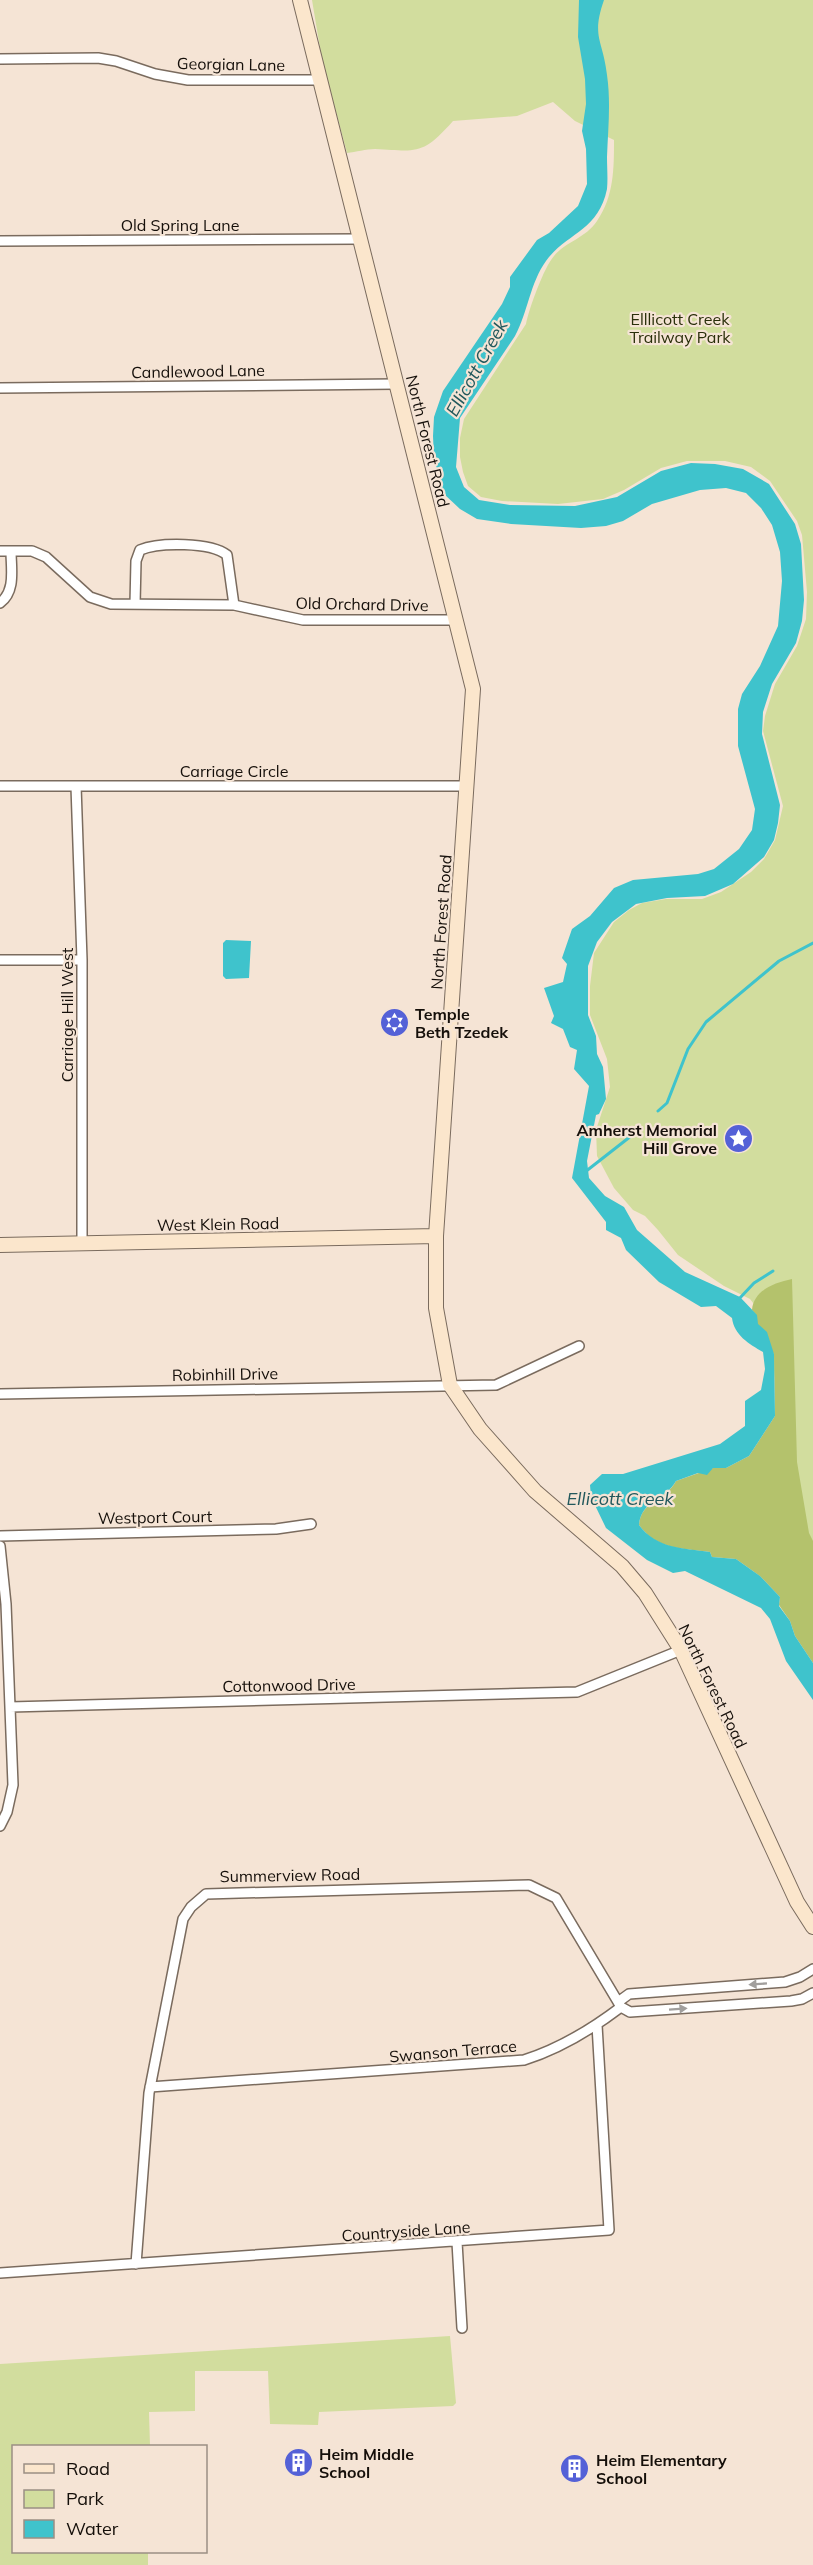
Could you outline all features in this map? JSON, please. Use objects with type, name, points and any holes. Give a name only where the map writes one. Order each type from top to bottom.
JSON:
[{"type":"street","name":"North Forest Road","points":[[300,0],[473,689],[436,1236],[436,1308],[450,1384],[480,1429],[535,1491],[622,1566],[645,1593],[681,1650],[796,1902],[813,1927]]},
{"type":"street","name":"Georgian Lane","points":[[0,59],[98,58],[124,63],[154,74],[188,80],[320,80]]},
{"type":"street","name":"Old Spring Lane","points":[[0,241],[360,239]]},
{"type":"street","name":"Candlewood Lane","points":[[0,388],[396,384]]},
{"type":"street","points":[[135,604],[136,561],[140,550],[150,546],[212,546],[227,555],[234,605]]},
{"type":"street","name":"Old Orchard Drive","points":[[0,551],[32,551],[46,557],[58,565],[83,592],[100,602],[234,605],[303,620],[456,620]]},
{"type":"street","points":[[0,603],[11,589],[11,551]]},
{"type":"street","name":"Carriage Circle","points":[[0,786],[468,786]]},
{"type":"street","name":"Carriage Hill West","points":[[76,786],[82,960],[82,1244]]},
{"type":"street","points":[[0,960],[82,960]]},
{"type":"street","name":"West Klein Road","points":[[0,1245],[436,1236]]},
{"type":"street","name":"Robinhill Drive","points":[[0,1394],[496,1384],[579,1347]]},
{"type":"street","name":"Westport Court","points":[[0,1536],[276,1529],[311,1524]]},
{"type":"street","points":[[0,1546],[6,1604],[13,1785],[9,1806],[0,1826]]},
{"type":"street","name":"Cottonwood Drive","points":[[10,1707],[577,1692],[681,1650]]},
{"type":"street","name":"Summerview Road","points":[[136,2264],[150,2087],[183,1919],[197,1899],[212,1892],[529,1885],[556,1898],[619,2004]]},
{"type":"street","name":"Swanson Terrace","points":[[150,2087],[524,2060],[547,2053],[597,2025],[629,1994],[785,1982],[801,1977],[813,1969]]},
{"type":"street","points":[[619,2004],[630,2012],[771,2003],[802,1999],[813,1993]]},
{"type":"street","name":"Countryside Lane","points":[[0,2273],[609,2230],[597,2025]]},
{"type":"street","points":[[457,2242],[462,2328]]},
{"type":"green space","name":"Elllicott Creek Trailway Park","points":[[312,0],[813,0],[813,1654],[785,1597],[733,1554],[666,1544],[656,1552],[644,1529],[752,1456],[780,1413],[767,1321],[750,1299],[724,1286],[678,1255],[645,1216],[633,1210],[614,1188],[597,1156],[596,1130],[610,1087],[607,1059],[590,1015],[590,986],[594,953],[614,922],[642,903],[666,899],[702,899],[721,892],[751,872],[764,859],[775,840],[783,806],[763,731],[775,684],[797,646],[806,619],[807,592],[802,535],[797,521],[770,481],[751,467],[725,461],[687,461],[661,468],[624,490],[603,499],[558,504],[502,501],[481,497],[468,486],[460,457],[460,438],[464,419],[526,324],[537,288],[550,261],[559,251],[592,227],[603,212],[612,182],[614,140],[575,121],[553,102],[517,116],[453,121],[434,140],[418,149],[372,149],[347,153],[322,60]]},
{"type":"green space","points":[[792,1279],[797,1462],[809,1533],[813,1541],[813,1663],[795,1636],[790,1621],[779,1605],[780,1597],[760,1576],[736,1559],[712,1557],[710,1552],[662,1543],[646,1533],[639,1525],[644,1510],[672,1488],[676,1481],[713,1468],[726,1468],[749,1456],[775,1416],[774,1354],[752,1310],[761,1292],[772,1285]]},
{"type":"green space","points":[[450,2336],[456,2403],[453,2406],[319,2412],[318,2425],[270,2424],[268,2371],[195,2371],[195,2411],[149,2412],[150,2445],[12,2445],[12,2553],[148,2553],[148,2565],[0,2565],[0,2364]]},
{"type":"water","name":"Ellicott Creek","points":[[579,0],[604,0],[598,31],[609,95],[607,189],[597,214],[554,251],[546,261],[515,336],[460,418],[456,467],[464,487],[479,500],[510,505],[575,506],[617,497],[661,471],[691,463],[743,469],[769,484],[795,524],[801,544],[804,600],[802,621],[796,643],[772,684],[763,712],[762,734],[780,805],[774,840],[764,857],[733,884],[705,896],[667,898],[636,904],[612,922],[597,942],[588,966],[588,1015],[596,1036],[597,1054],[603,1067],[606,1099],[599,1114],[596,1115],[587,1161],[589,1178],[605,1196],[624,1207],[637,1230],[685,1272],[740,1297],[757,1315],[758,1324],[767,1332],[774,1354],[775,1416],[749,1456],[726,1468],[713,1468],[707,1475],[698,1473],[676,1481],[644,1510],[639,1525],[646,1533],[662,1543],[710,1552],[712,1557],[736,1559],[760,1576],[780,1597],[779,1606],[813,1663],[813,1700],[786,1661],[770,1619],[761,1608],[685,1571],[673,1573],[647,1560],[606,1528],[591,1497],[590,1485],[602,1474],[623,1474],[720,1444],[745,1426],[745,1401],[761,1390],[765,1369],[763,1352],[739,1334],[732,1318],[716,1306],[701,1307],[659,1282],[626,1250],[621,1238],[606,1230],[606,1222],[572,1178],[589,1086],[574,1069],[577,1050],[570,1047],[563,1029],[551,1023],[554,1016],[544,988],[563,982],[567,964],[562,958],[572,929],[590,916],[614,888],[633,880],[698,874],[714,869],[739,849],[752,830],[755,809],[738,746],[738,709],[742,694],[760,666],[778,626],[782,581],[780,552],[772,525],[761,508],[746,493],[726,488],[700,490],[652,504],[623,521],[606,526],[581,528],[511,524],[477,519],[460,509],[444,494],[434,458],[434,417],[443,391],[502,304],[510,287],[510,277],[537,240],[549,233],[578,206],[587,184],[586,149],[582,131],[586,104],[585,79],[578,37]]},
{"type":"water","points":[[226,940],[251,941],[249,978],[226,979],[223,976],[223,943]]},
{"type":"waterway","points":[[658,1111],[667,1103],[688,1049],[706,1022],[779,961],[813,943]]},
{"type":"waterway","points":[[585,1172],[640,1129]]},
{"type":"waterway","points":[[738,1300],[754,1283],[773,1271]]},
{"type":"place","name":"Temple Beth Tzedek","points":[[394,1023]]},
{"type":"place","name":"Amherst Memorial Hill Grove","points":[[738,1139]]},
{"type":"place","name":"Heim Middle School","points":[[298,2463]]},
{"type":"place","name":"Heim Elementary School","points":[[575,2469]]}]
